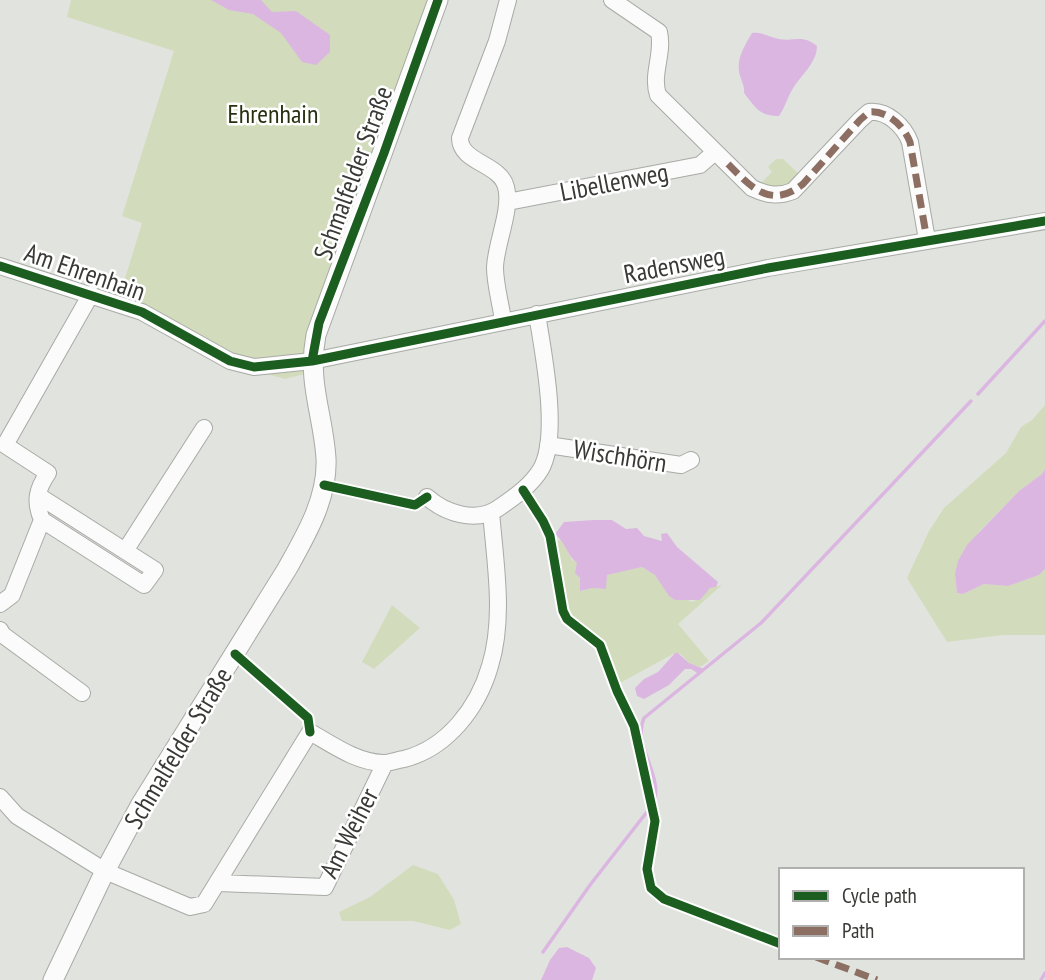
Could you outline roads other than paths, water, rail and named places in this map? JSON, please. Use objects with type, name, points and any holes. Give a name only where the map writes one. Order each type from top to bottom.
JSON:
[{"type":"main road","name":"Schmalfelder Straße","points":[[53,980],[105,871],[141,804],[307,534],[324,485],[326,461],[312,361],[319,323],[384,153],[438,0]]},
{"type":"street","points":[[503,321],[495,268],[508,202],[506,185],[497,171],[464,151],[460,146],[460,138],[497,41],[508,0]]},
{"type":"street","points":[[612,0],[659,32],[662,45],[654,84],[658,95],[752,188],[765,194],[782,195],[793,191],[803,184],[869,112],[884,113],[906,132],[910,142],[927,240]]},
{"type":"street","name":"Libellenweg","points":[[508,202],[700,165],[715,152]]},
{"type":"street","name":"Radensweg","points":[[312,361],[768,268],[1045,221]]},
{"type":"street","name":"Am Ehrenhain","points":[[0,266],[142,312],[230,361],[254,367],[312,361]]},
{"type":"street","points":[[39,496],[155,570],[144,585],[42,520],[37,509],[38,488],[48,473],[5,444],[91,294]]},
{"type":"street","points":[[427,497],[455,514],[478,515],[491,512],[531,482],[542,468],[548,444],[548,390],[537,314]]},
{"type":"street","points":[[125,551],[204,428]]},
{"type":"street","name":"Wischhörn","points":[[548,444],[681,465],[691,460]]},
{"type":"street","points":[[0,797],[17,816],[105,871],[190,907],[204,904],[310,732],[353,757],[384,764],[419,755],[446,738],[474,705],[491,666],[497,624],[498,586],[491,512]]},
{"type":"street","points":[[0,604],[12,595],[42,520]]},
{"type":"street","points":[[0,630],[82,694]]},
{"type":"street","name":"Am Weiher","points":[[219,883],[326,887],[384,764]]},
{"type":"waterway","points":[[978,394],[1045,321]]},
{"type":"waterway","points":[[654,802],[655,781],[642,739],[644,718],[761,623],[971,401]]},
{"type":"waterway","points":[[543,952],[590,885],[650,808]]},
{"type":"waterway","points":[[1041,980],[1045,973]]},
{"type":"park label","name":"Ehrenhain","points":[[273,114]]}]
